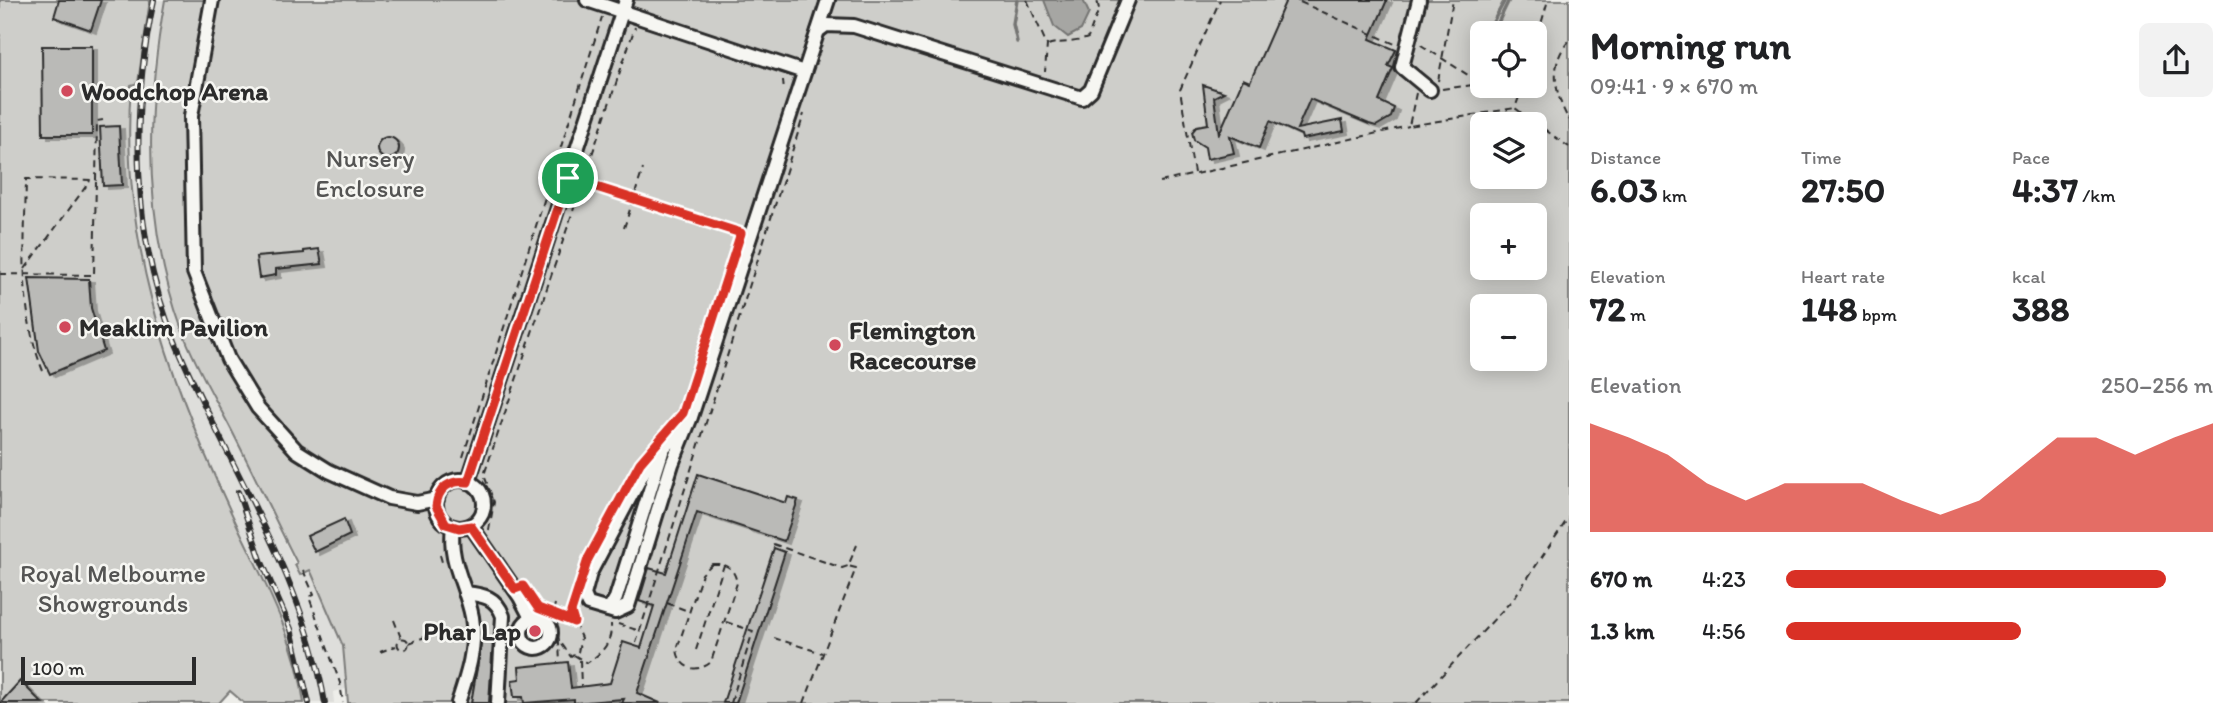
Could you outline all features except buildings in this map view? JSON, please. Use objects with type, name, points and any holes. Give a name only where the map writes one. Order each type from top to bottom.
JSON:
[{"type":"lane","points":[[212,0],[191,116],[194,272],[228,359],[258,408],[297,452],[329,471],[389,498],[416,503],[437,499]]},
{"type":"lane","points":[[587,0],[606,7],[625,6],[638,17],[804,72]]},
{"type":"lane","points":[[691,417],[645,469],[590,573],[584,596],[589,604],[615,612],[628,606],[672,464],[691,417],[828,0]]},
{"type":"lane","points":[[818,31],[826,25],[854,26],[1082,98],[1091,90],[1128,0]]},
{"type":"lane","points":[[1419,0],[1402,67],[1430,90]]},
{"type":"lane","points":[[468,482],[625,6]]},
{"type":"lane","points":[[608,610],[616,598],[663,448]]},
{"type":"lane","points":[[452,482],[468,482],[479,489],[484,502],[482,515],[471,526],[453,527],[438,514],[437,499],[445,486],[452,482]]},
{"type":"lane","points":[[471,526],[534,613]]},
{"type":"lane","points":[[453,527],[452,556],[472,615],[473,643],[458,703]]},
{"type":"lane","points":[[465,593],[489,597],[498,605],[503,616],[504,644],[498,703]]},
{"type":"path","points":[[1027,0],[1046,45],[1047,62],[1041,87]]},
{"type":"path","points":[[1046,45],[1054,42],[1073,44],[1088,38],[1099,9],[1097,0]]},
{"type":"path","points":[[1194,174],[1181,89],[1220,0]]},
{"type":"path","points":[[1453,0],[1437,89],[1470,85]]},
{"type":"path","points":[[1542,21],[1548,0]]},
{"type":"path","points":[[1300,2],[1407,43],[1443,59],[1470,76]]},
{"type":"path","points":[[474,463],[461,457],[606,7]]},
{"type":"path","points":[[489,533],[488,526],[494,502],[484,475],[638,17]]},
{"type":"path","points":[[1569,41],[1564,47],[1555,78],[1558,101],[1569,120]]},
{"type":"path","points":[[785,66],[785,95]]},
{"type":"path","points":[[1409,126],[1419,82]]},
{"type":"path","points":[[1515,108],[1519,98]]},
{"type":"path","points":[[636,643],[808,104]]},
{"type":"path","points":[[1160,182],[1409,126],[1515,108],[1569,147]]},
{"type":"path","points":[[0,274],[25,272],[94,275],[97,121],[103,120]]},
{"type":"path","points":[[624,228],[643,169]]},
{"type":"path","points":[[568,178],[741,233],[738,242]]},
{"type":"path","points":[[43,371],[30,340],[25,272],[26,179],[96,180]]},
{"type":"path","points":[[25,272],[90,180]]},
{"type":"path","points":[[1416,703],[1514,598],[1569,517]]},
{"type":"path","points":[[773,544],[842,568],[856,568],[804,703]]},
{"type":"path","points":[[848,566],[857,545]]},
{"type":"path","points":[[440,555],[445,568]]},
{"type":"path","points":[[712,564],[724,565],[735,574],[737,583],[725,622],[711,662],[700,669],[691,669],[680,660],[677,649],[689,611],[702,574],[712,564]]},
{"type":"path","points":[[696,650],[724,565]]},
{"type":"path","points":[[303,570],[314,595],[309,597],[340,683],[343,703]]},
{"type":"path","points":[[574,602],[571,612],[582,638],[578,652],[574,655]]},
{"type":"path","points":[[667,603],[689,611]]},
{"type":"path","points":[[552,615],[555,604]]},
{"type":"path","points":[[534,613],[574,622]]},
{"type":"path","points":[[552,615],[558,623],[564,650],[571,657],[574,655],[587,663],[601,653],[612,636],[611,622],[640,631]]},
{"type":"path","points":[[394,620],[401,639],[408,643]]},
{"type":"path","points":[[725,622],[753,631],[731,703]]},
{"type":"path","points":[[380,652],[397,646],[405,649],[408,643],[425,637]]},
{"type":"path","points":[[775,638],[823,654]]},
{"type":"path","points":[[397,646],[401,639]]},
{"type":"path","points":[[560,663],[561,642]]},
{"type":"path","points":[[580,659],[578,664],[581,685]]},
{"type":"shaded area","points":[[150,0],[165,0],[154,58],[150,138],[155,217],[172,300],[200,372],[241,448],[300,575],[310,570],[343,646],[346,689],[333,692],[334,703],[304,703],[282,618],[189,420],[146,284],[136,238],[128,146],[131,84],[138,83]]},
{"type":"shaded area","points":[[1044,0],[1083,0],[1089,13],[1081,30],[1068,37],[1054,26]]},
{"type":"green space","name":"Royal Melbourne Showgrounds","points":[[0,0],[150,0],[138,83],[131,85],[129,141],[140,250],[152,303],[186,408],[284,628],[293,652],[304,703],[244,703],[230,691],[219,703],[0,703]]},
{"type":"green space","name":"Flemington Racecourse","points":[[165,0],[1569,0],[1569,703],[348,703],[343,646],[312,574],[310,570],[300,575],[295,565],[297,563],[244,454],[194,358],[169,290],[154,208],[151,124]]},
{"type":"waterway","points":[[1017,0],[1013,24],[1017,42]]},
{"type":"waterway","points":[[1494,21],[1505,0]]},
{"type":"waterway","points":[[1499,21],[1509,0]]},
{"type":"railway","points":[[154,0],[146,42],[139,130],[139,175],[151,263],[177,346],[262,520],[300,609],[325,703]]},
{"type":"railway","points":[[238,492],[261,560],[291,629],[309,703]]},
{"type":"place","name":"Woodchop Arena","points":[[67,91]]},
{"type":"place","name":"Meaklim Pavilion","points":[[65,327]]},
{"type":"place","name":"Flemington Racecourse","points":[[835,345]]},
{"type":"place","name":"Phar Lap","points":[[535,631]]},
{"type":"route","points":[[568,178],[741,233],[683,413],[640,463],[588,559],[581,573],[571,612],[574,622],[538,608],[523,586],[515,589],[471,526],[459,528],[446,524],[441,520],[436,506],[445,486],[460,480],[468,482],[568,178]]},
{"type":"park label","name":"Nursery Enclosure","points":[[370,173]]}]
